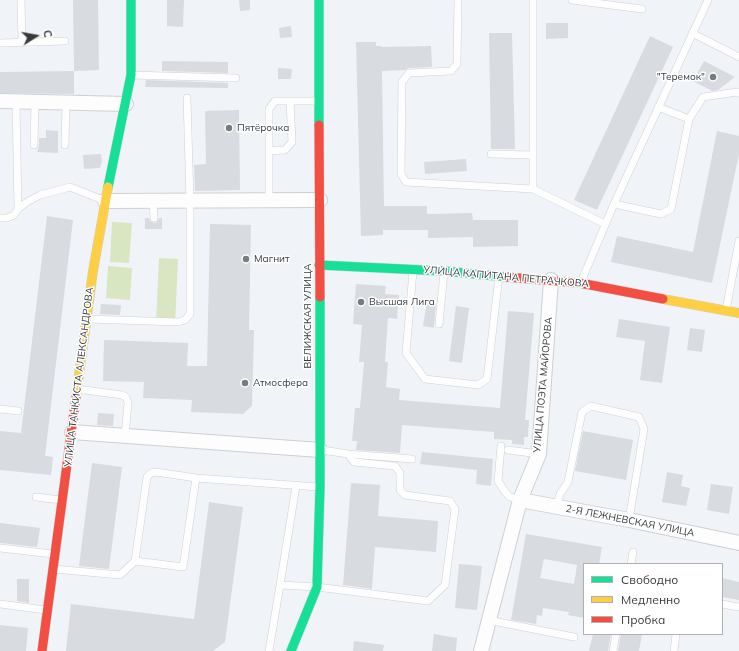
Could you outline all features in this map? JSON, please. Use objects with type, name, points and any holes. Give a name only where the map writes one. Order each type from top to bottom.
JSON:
[{"type":"street","name":"УЛИЦА ТАНКИСТА АЛЕКСАНДРОВА","points":[[42,651],[77,389],[105,201],[131,75],[131,0]]},
{"type":"street","name":"ВЕЛИЖСКАЯ УЛИЦА","points":[[291,651],[317,588],[320,488],[319,0]]},
{"type":"street","points":[[0,102],[126,104]]},
{"type":"street","points":[[105,201],[320,200]]},
{"type":"street","name":"УЛИЦА КАПИТАНА ПЕТРАЧКОВА","points":[[319,265],[444,271],[580,283],[739,313]]},
{"type":"street","name":"УЛИЦА ПОЭТА МАЙОРОВА","points":[[481,651],[520,500],[539,454],[551,280]]},
{"type":"street","points":[[72,432],[320,450]]},
{"type":"street","name":"2-Я ЛЕЖНЕВСКАЯ УЛИЦА","points":[[520,500],[629,520],[739,543]]},
{"type":"lane","points":[[21,0],[22,42]]},
{"type":"lane","points":[[458,0],[457,64],[451,71],[409,73],[402,82],[401,174],[406,182],[533,189],[605,224]]},
{"type":"lane","points":[[533,0],[533,189]]},
{"type":"lane","points":[[572,0],[642,9]]},
{"type":"lane","points":[[580,283],[614,204],[708,0]]},
{"type":"lane","points":[[692,33],[739,57]]},
{"type":"lane","points":[[0,43],[65,41]]},
{"type":"lane","points":[[131,75],[236,78]]},
{"type":"lane","points":[[614,204],[661,214],[672,209],[689,119],[703,96],[739,93]]},
{"type":"lane","points":[[87,319],[178,322],[185,320],[190,314],[190,201],[187,98]]},
{"type":"lane","points":[[269,200],[269,109],[275,101],[319,101]]},
{"type":"lane","points":[[269,151],[285,150],[292,142],[290,101]]},
{"type":"lane","points":[[16,102],[18,209]]},
{"type":"lane","points":[[34,145],[36,102]]},
{"type":"lane","points":[[65,145],[66,103]]},
{"type":"lane","points":[[658,107],[689,119]]},
{"type":"lane","points":[[491,154],[533,154]]},
{"type":"lane","points":[[0,218],[7,218],[14,215],[18,209],[27,202],[40,195],[70,186],[105,201]]},
{"type":"lane","points":[[153,201],[154,218]]},
{"type":"lane","points":[[726,310],[739,241]]},
{"type":"lane","points":[[414,269],[406,353],[425,379],[478,385],[487,379],[499,275]]},
{"type":"lane","points":[[439,324],[444,271]]},
{"type":"lane","points":[[77,389],[122,395],[126,397],[128,403],[125,436]]},
{"type":"lane","points":[[556,507],[560,494],[568,482],[582,412],[592,406],[640,417],[644,429],[629,520]]},
{"type":"lane","points":[[0,409],[18,411]]},
{"type":"lane","points":[[520,500],[510,498],[498,480],[504,448],[539,454]]},
{"type":"lane","points":[[320,450],[348,454],[412,459]]},
{"type":"lane","points":[[280,585],[428,601],[445,585],[455,509],[450,501],[405,495],[400,490],[400,473],[395,466],[354,462],[348,454]]},
{"type":"lane","points":[[54,569],[120,575],[135,561],[147,476],[150,473],[156,472],[196,478],[320,488]]},
{"type":"lane","points":[[135,561],[182,567],[196,478]]},
{"type":"lane","points":[[269,651],[296,486]]},
{"type":"lane","points":[[36,497],[63,500]]},
{"type":"lane","points":[[0,548],[56,555]]},
{"type":"lane","points":[[630,563],[633,552]]},
{"type":"lane","points":[[0,604],[48,611]]},
{"type":"lane","points":[[723,604],[739,607]]},
{"type":"lane","points":[[488,620],[574,637]]},
{"type":"lane","points":[[613,651],[616,635]]},
{"type":"lane","points":[[674,651],[676,635]]},
{"type":"green space","points":[[112,222],[132,223],[129,263],[110,262]]},
{"type":"green space","points":[[159,258],[178,259],[175,324],[156,323]]},
{"type":"green space","points":[[108,266],[132,268],[130,300],[106,298]]},
{"type":"building","points":[[73,0],[98,0],[99,70],[74,71]]},
{"type":"building","points":[[167,0],[184,0],[183,27],[167,26]]},
{"type":"building","points":[[239,0],[250,0],[250,10],[240,11]]},
{"type":"building","points":[[546,23],[568,23],[568,38],[546,39]]},
{"type":"building","points":[[291,26],[292,37],[280,38],[279,28]]},
{"type":"building","points":[[489,33],[512,33],[515,149],[491,149]]},
{"type":"building","points":[[650,36],[673,47],[597,210],[574,200]]},
{"type":"building","points":[[356,42],[376,42],[376,46],[381,47],[431,46],[432,67],[382,71],[384,206],[427,206],[427,214],[472,213],[473,220],[518,220],[518,246],[473,247],[473,237],[428,238],[428,230],[383,230],[383,235],[361,236]]},
{"type":"building","points":[[162,61],[228,62],[228,73],[162,71]]},
{"type":"building","points":[[704,61],[735,77],[718,90],[712,91],[693,81]]},
{"type":"building","points":[[278,68],[292,69],[291,79],[278,79]]},
{"type":"building","points":[[74,71],[74,94],[0,93],[0,72]]},
{"type":"building","points":[[146,80],[228,83],[228,88],[145,87]]},
{"type":"building","points":[[239,110],[240,190],[195,191],[194,165],[206,164],[205,111]]},
{"type":"building","points":[[46,130],[58,131],[58,153],[37,152],[39,138],[46,138]]},
{"type":"building","points":[[717,131],[739,136],[739,154],[712,283],[611,262],[617,236],[693,252]]},
{"type":"building","points":[[101,154],[102,161],[100,168],[84,169],[83,155]]},
{"type":"building","points":[[466,159],[467,171],[425,174],[424,162]]},
{"type":"building","points":[[47,216],[73,220],[45,456],[53,457],[51,475],[0,470],[0,431],[21,433]]},
{"type":"building","points":[[145,218],[149,218],[150,221],[154,223],[157,222],[159,218],[162,218],[162,229],[145,229]]},
{"type":"building","points":[[210,224],[251,225],[249,330],[254,330],[252,406],[243,414],[191,412],[192,400],[143,398],[144,382],[103,381],[104,340],[188,343],[187,366],[207,366]]},
{"type":"building","points":[[356,284],[386,286],[385,294],[399,295],[397,319],[388,318],[385,362],[388,362],[386,387],[400,389],[399,400],[500,408],[508,311],[534,313],[525,420],[529,420],[528,437],[524,437],[524,445],[512,444],[512,440],[494,439],[494,432],[402,425],[400,453],[356,450],[357,441],[352,441],[355,408],[360,408],[364,362],[359,362],[362,325],[353,324]]},
{"type":"building","points":[[427,301],[436,303],[434,328],[423,326]]},
{"type":"building","points":[[101,304],[121,305],[120,315],[100,314]]},
{"type":"building","points":[[456,306],[469,308],[462,363],[449,361]]},
{"type":"building","points":[[619,319],[670,327],[662,383],[640,380],[645,341],[616,337]]},
{"type":"building","points":[[690,328],[705,330],[702,352],[687,350]]},
{"type":"building","points":[[98,413],[114,414],[113,426],[97,425]]},
{"type":"building","points":[[583,431],[633,440],[626,480],[575,471]]},
{"type":"building","points":[[422,452],[493,459],[491,486],[476,484],[477,470],[420,464]]},
{"type":"building","points":[[92,463],[122,467],[109,569],[79,566]]},
{"type":"building","points":[[667,472],[683,475],[681,486],[690,488],[686,506],[662,502]]},
{"type":"building","points":[[351,483],[380,485],[378,516],[438,521],[436,552],[375,547],[372,589],[343,585]]},
{"type":"building","points":[[711,484],[733,487],[729,514],[707,510]]},
{"type":"building","points":[[209,502],[243,507],[225,642],[213,651],[66,651],[71,604],[194,619]]},
{"type":"building","points":[[0,523],[40,528],[37,547],[0,543]]},
{"type":"building","points":[[526,534],[602,547],[599,563],[583,563],[583,618],[568,615],[569,612],[543,608],[542,616],[537,615],[536,624],[511,620]],"holes":[[[544,559],[577,565],[574,584],[540,578]]]},
{"type":"building","points":[[459,564],[482,566],[477,610],[455,608]]},
{"type":"building","points":[[723,578],[739,582],[739,600],[723,597]]},
{"type":"building","points":[[17,579],[29,579],[29,603],[17,601]]},
{"type":"building","points":[[0,625],[28,628],[26,651],[0,651]]},
{"type":"building","points":[[434,634],[457,638],[456,651],[432,651]]},
{"type":"building","points":[[593,635],[611,635],[608,651],[589,651]]},
{"type":"building","points":[[621,635],[642,635],[639,651],[618,651]]},
{"type":"building","points":[[354,641],[384,645],[383,651],[353,651]]},
{"type":"traffic: fast","points":[[108,187],[131,75],[131,0]]},
{"type":"traffic: fast","points":[[319,0],[319,125]]},
{"type":"traffic: fast","points":[[319,265],[444,271],[507,277]]},
{"type":"traffic: fast","points":[[291,651],[317,587],[320,487],[320,297]]},
{"type":"traffic: slow","points":[[76,397],[93,271],[108,187]]},
{"type":"traffic: slow","points":[[663,299],[739,313]]},
{"type":"traffic: jam","points":[[319,125],[320,297]]},
{"type":"traffic: jam","points":[[507,277],[580,283],[663,299]]},
{"type":"traffic: jam","points":[[42,651],[76,397]]},
{"type":"place","name":"\"Теремок\"","points":[[713,77]]},
{"type":"place","name":"Пятёрочка","points":[[229,128]]},
{"type":"place","name":"Магнит","points":[[246,259]]},
{"type":"place","name":"Высшая Лига","points":[[361,302]]},
{"type":"place","name":"Атмосфера","points":[[245,383]]}]
